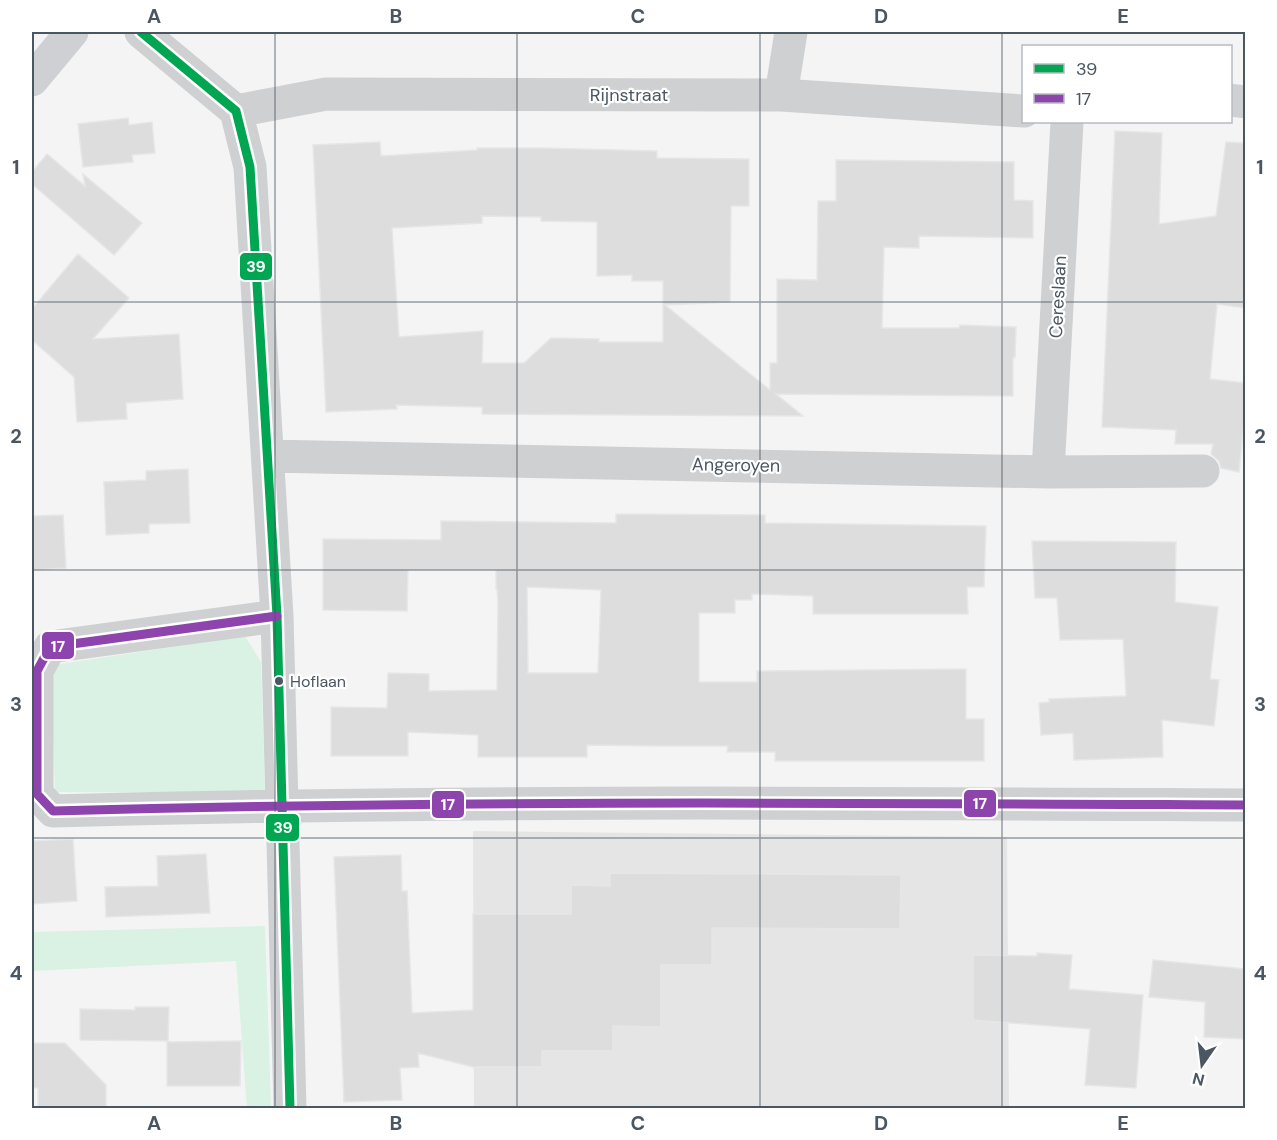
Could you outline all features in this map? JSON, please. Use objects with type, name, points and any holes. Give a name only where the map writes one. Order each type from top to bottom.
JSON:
[{"type":"street","points":[[32,80],[72,32]]},
{"type":"street","points":[[141,32],[236,111],[250,167],[277,616],[290,1108]]},
{"type":"street","points":[[781,95],[792,32]]},
{"type":"street","name":"Rijnstraat","points":[[236,111],[326,94],[781,95],[1022,111]]},
{"type":"street","name":"Cereslaan","points":[[1048,472],[1067,123]]},
{"type":"street","name":"Angeroyen","points":[[268,456],[1048,472],[1203,471]]},
{"type":"street","points":[[277,616],[50,647],[37,671],[37,794],[53,811],[282,805],[866,803],[1245,805]]},
{"type":"shaded area","points":[[473,831],[1007,837],[1009,1108],[474,1108]]},
{"type":"green space","points":[[245,636],[261,662],[265,793],[55,792],[50,647],[60,664]]},
{"type":"green space","points":[[265,926],[271,1108],[247,1108],[236,961],[32,971],[32,932]]},
{"type":"building","points":[[128,118],[129,125],[152,122],[155,153],[132,155],[133,162],[83,167],[78,124]]},
{"type":"building","points":[[1115,131],[1162,133],[1159,224],[1216,216],[1226,142],[1245,143],[1245,308],[1217,304],[1210,379],[1245,383],[1245,411],[1239,472],[1221,468],[1219,461],[1211,454],[1213,444],[1175,444],[1176,430],[1102,427]]},
{"type":"building","points":[[380,142],[381,156],[477,150],[477,148],[540,148],[657,151],[657,158],[749,159],[749,206],[731,206],[730,302],[665,305],[770,390],[770,363],[777,363],[777,279],[817,280],[818,201],[836,201],[836,160],[1014,162],[1014,200],[1033,201],[1033,238],[919,236],[919,248],[884,247],[882,328],[959,328],[960,325],[1016,327],[1013,396],[776,394],[803,416],[482,414],[482,407],[396,405],[397,409],[326,412],[313,145]],"holes":[[[482,216],[541,217],[541,221],[597,222],[597,276],[632,275],[632,281],[663,281],[663,342],[599,342],[599,339],[551,338],[524,363],[482,363],[483,331],[399,337],[392,228],[482,223]]]},
{"type":"building","points":[[47,154],[85,186],[83,174],[142,223],[114,255],[32,184],[32,172]]},
{"type":"building","points":[[78,254],[129,298],[93,339],[179,334],[183,399],[126,403],[127,419],[77,422],[74,377],[32,340],[32,309]]},
{"type":"building","points":[[188,469],[190,523],[149,524],[149,533],[106,535],[104,482],[146,480],[146,471]]},
{"type":"building","points":[[616,514],[765,515],[765,523],[986,526],[984,587],[967,587],[968,614],[813,614],[813,596],[752,594],[752,600],[735,600],[735,613],[699,613],[699,682],[757,682],[757,671],[966,669],[966,719],[984,719],[984,761],[775,761],[775,752],[727,752],[728,746],[587,745],[587,757],[478,757],[478,735],[408,732],[408,756],[331,756],[331,707],[387,708],[388,673],[429,674],[429,691],[497,690],[498,601],[496,570],[408,570],[407,611],[323,610],[323,539],[441,540],[441,521],[616,523]],"holes":[[[527,587],[601,590],[598,673],[528,673]]]},
{"type":"building","points":[[63,515],[66,568],[32,570],[32,516]]},
{"type":"building","points":[[1032,541],[1176,542],[1175,602],[1218,607],[1210,679],[1219,680],[1214,726],[1162,720],[1163,757],[1074,760],[1073,733],[1041,735],[1039,703],[1049,702],[1049,699],[1126,696],[1123,639],[1060,640],[1057,598],[1035,598]]},
{"type":"building","points":[[73,839],[77,901],[32,904],[32,841]]},
{"type":"building","points":[[206,854],[210,913],[106,917],[105,887],[158,886],[157,856]]},
{"type":"building","points":[[401,855],[402,891],[407,891],[412,1013],[473,1010],[473,914],[571,914],[571,885],[610,886],[610,873],[901,875],[900,929],[712,928],[712,965],[661,965],[661,1027],[613,1026],[613,1051],[542,1051],[542,1067],[473,1067],[418,1053],[419,1067],[400,1068],[402,1100],[344,1102],[334,857]]},
{"type":"building","points":[[1037,953],[1072,955],[1069,989],[1143,995],[1136,1088],[1085,1085],[1090,1029],[973,1020],[973,955],[1037,956]]},
{"type":"building","points":[[1153,960],[1245,969],[1245,1039],[1204,1037],[1205,1002],[1149,997]]},
{"type":"building","points":[[135,1007],[169,1007],[168,1041],[80,1040],[80,1009],[135,1010]]},
{"type":"building","points":[[241,1041],[240,1086],[167,1086],[167,1042]]},
{"type":"building","points":[[32,1043],[65,1043],[106,1085],[106,1108],[38,1108],[38,1088],[32,1088]]},
{"type":"transit line","name":"39","points":[[141,32],[236,111],[250,167],[277,616],[290,1108]]},
{"type":"transit line","name":"17","points":[[277,616],[50,647],[37,671],[37,794],[53,811],[500,804],[1246,805]]},
{"type":"place","name":"Hoflaan","points":[[279,681]]}]
